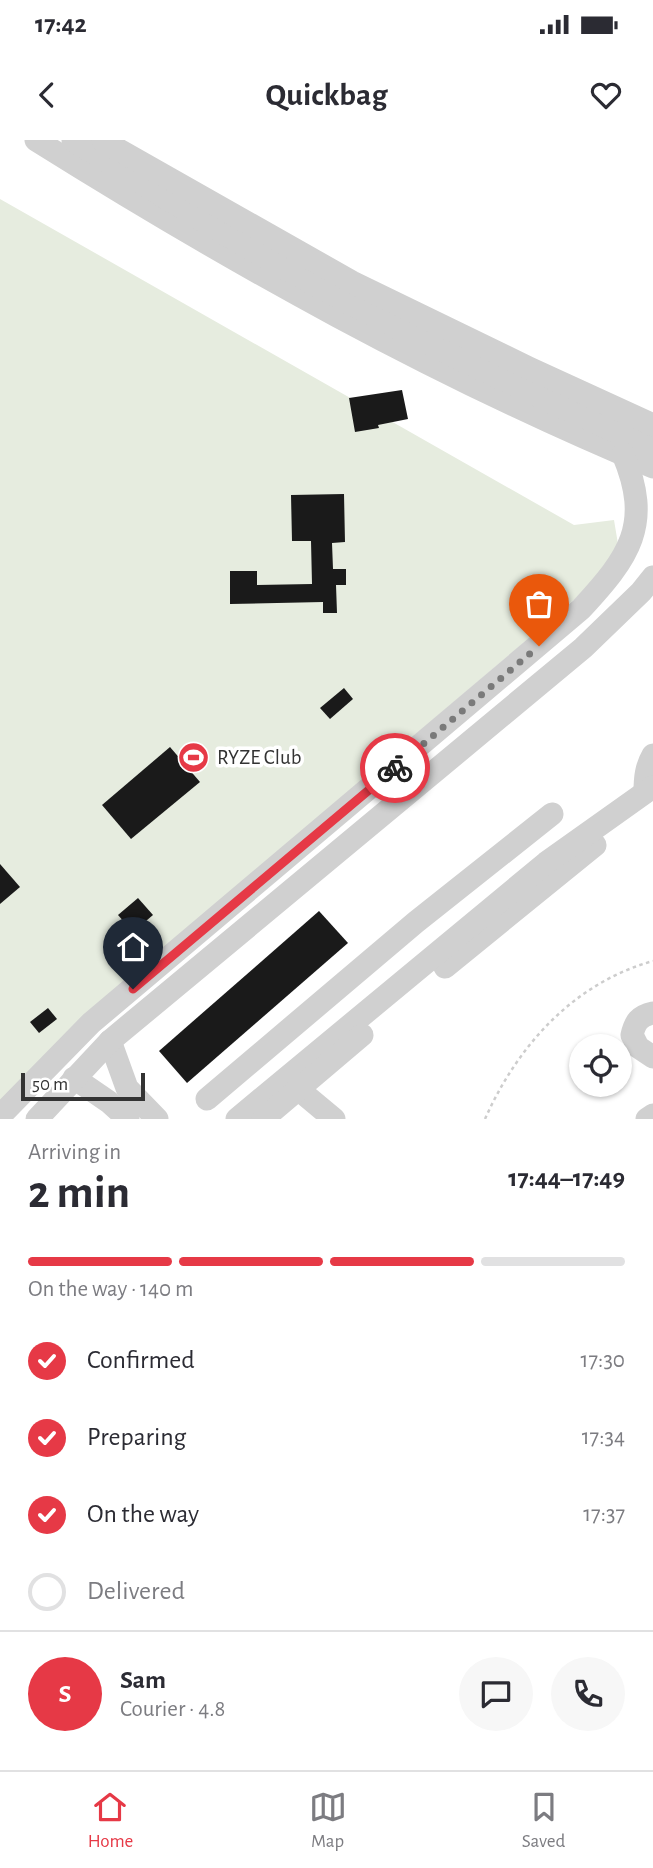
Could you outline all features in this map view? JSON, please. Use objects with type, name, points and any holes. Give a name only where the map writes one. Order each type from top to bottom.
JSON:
[{"type":"street","points":[[36,140],[123,194],[318,307],[512,405],[653,467]]},
{"type":"street","points":[[73,140],[256,252],[325,290],[456,358],[653,448]]},
{"type":"street","points":[[102,140],[352,282],[653,425]]},
{"type":"street","points":[[0,1116],[91,1023],[581,609],[628,556],[644,524],[645,502],[636,474],[622,454]]},
{"type":"street","points":[[37,1119],[110,1041],[583,648],[653,577]]},
{"type":"street","points":[[647,798],[645,777],[653,755]]},
{"type":"street","points":[[237,1119],[546,863],[647,798]]},
{"type":"street","points":[[263,1119],[394,1008],[587,852],[647,798]]},
{"type":"street","points":[[207,1098],[416,922],[552,814]]},
{"type":"street","points":[[653,1013],[643,1015],[634,1023],[632,1035],[638,1047],[653,1057]]},
{"type":"street","points":[[278,1038],[303,1063]]},
{"type":"street","points":[[110,1041],[127,1088],[157,1119]]},
{"type":"street","points":[[74,1078],[128,1119]]},
{"type":"street","points":[[298,1089],[334,1119]]},
{"type":"street","points":[[647,1119],[653,1115]]},
{"type":"path","points":[[485,1119],[511,1069],[552,1019],[603,981],[653,961]]},
{"type":"shaded area","name":"RYZE Club","points":[[0,199],[574,525],[614,520],[619,550],[589,587],[188,928],[0,1119]]},
{"type":"building","points":[[402,390],[408,419],[355,432],[349,398]]},
{"type":"building","points":[[344,494],[345,542],[332,543],[333,569],[346,569],[346,585],[336,585],[337,613],[323,613],[323,602],[230,604],[230,571],[257,571],[257,585],[312,584],[311,541],[292,541],[291,495]]},
{"type":"building","points":[[344,688],[353,699],[330,719],[320,708]]},
{"type":"building","points":[[170,747],[200,782],[131,839],[102,805]]},
{"type":"building","points":[[0,864],[20,887],[0,904]]},
{"type":"building","points":[[138,898],[153,915],[133,932],[118,915]]},
{"type":"building","points":[[319,911],[348,943],[187,1083],[159,1051]]},
{"type":"building","points":[[48,1008],[57,1019],[39,1033],[30,1022]]},
{"type":"way so far","points":[[395,768],[539,646]]},
{"type":"place","name":"RYZE Club","points":[[194,757]]},
{"type":"route","points":[[133,989],[395,768]]}]
